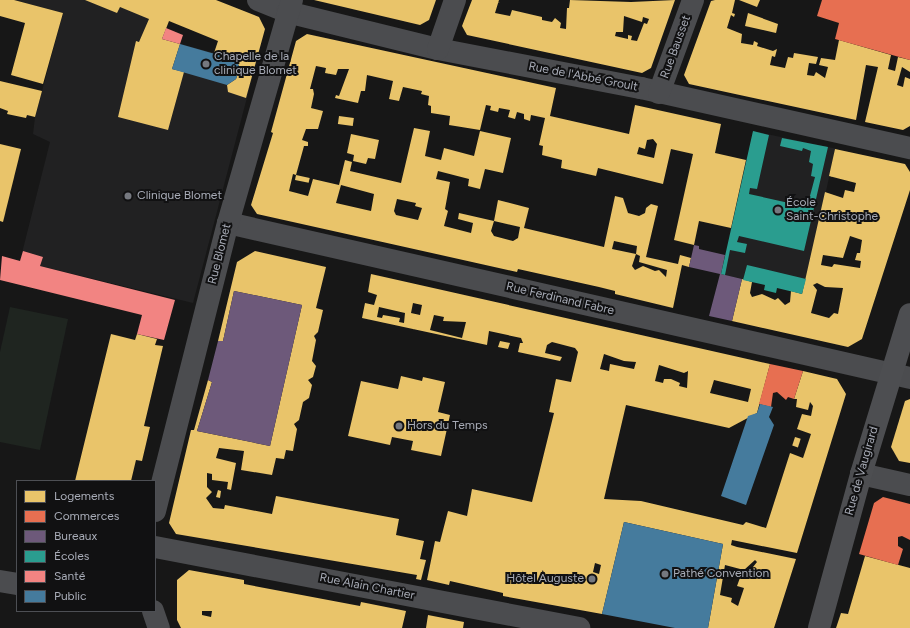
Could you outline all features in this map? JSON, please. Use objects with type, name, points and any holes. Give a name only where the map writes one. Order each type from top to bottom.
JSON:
[{"type":"main road","name":"Rue de Vaugirard","points":[[819,628],[861,474],[901,376],[910,314]]},
{"type":"street","name":"Rue de l'Abbé Groult","points":[[258,0],[290,6],[438,49],[659,93],[910,148]]},
{"type":"street","points":[[438,49],[455,0]]},
{"type":"street","name":"Rue Bausset","points":[[659,93],[693,0]]},
{"type":"street","name":"Rue Blomet","points":[[156,507],[228,224],[290,6]]},
{"type":"street","name":"Rue Ferdinand Fabre","points":[[228,224],[901,376]]},
{"type":"street","points":[[861,474],[910,485]]},
{"type":"street","name":"Rue Alain Chartier","points":[[156,547],[579,628]]},
{"type":"street","points":[[0,581],[16,584]]},
{"type":"street","points":[[153,612],[159,628]]},
{"type":"shaded area","name":"Clinique Blomet","points":[[14,0],[177,0],[162,39],[214,53],[218,41],[265,29],[193,303],[20,261],[50,142],[33,134],[35,117],[63,13]]},
{"type":"shaded area","name":"École Saint-Christophe","points":[[753,131],[835,148],[805,292],[722,275]]},
{"type":"shaded area","points":[[10,307],[68,319],[40,450],[0,442],[0,352]]},
{"type":"building: Logements","points":[[0,0],[14,0],[63,13],[43,84],[11,75],[25,23],[0,16]]},
{"type":"building: Logements","points":[[85,0],[216,0],[259,17],[265,29],[246,98],[228,92],[227,85],[236,79],[240,68],[236,60],[214,53],[218,41],[169,21],[162,39],[180,44],[172,69],[184,72],[168,130],[118,117],[136,41],[139,42],[149,19],[120,7],[117,13]]},
{"type":"building: Logements","points":[[314,0],[436,0],[429,20],[420,25]]},
{"type":"building: Logements","points":[[472,0],[499,0],[495,13],[510,16],[512,10],[542,17],[542,20],[552,22],[555,18],[561,23],[560,28],[566,29],[567,8],[569,8],[570,0],[631,2],[675,0],[651,68],[642,73],[467,35],[462,26]],"holes":[[[624,16],[642,22],[643,17],[649,19],[647,24],[644,23],[637,41],[631,40],[632,36],[628,35],[628,39],[615,36],[616,32],[623,32]]]},
{"type":"building: Logements","points":[[735,0],[732,13],[735,14],[734,17],[731,15],[727,28],[742,34],[741,43],[753,45],[754,41],[758,43],[757,46],[773,51],[777,49],[775,57],[772,56],[770,65],[785,68],[788,57],[793,58],[794,53],[818,57],[816,64],[809,63],[807,75],[814,76],[816,72],[825,78],[828,67],[819,65],[821,58],[835,60],[839,40],[891,55],[888,69],[895,71],[898,57],[910,60],[910,72],[902,67],[897,85],[903,87],[905,77],[910,79],[910,126],[903,130],[865,122],[878,67],[866,65],[856,120],[689,84],[684,75],[711,1]]},
{"type":"building: Logements","points":[[739,0],[760,0],[757,7]]},
{"type":"building: Logements","points":[[748,13],[778,24],[776,33],[745,26]]},
{"type":"building: Logements","points":[[307,34],[556,88],[550,116],[629,134],[635,105],[721,124],[715,153],[746,160],[731,228],[699,221],[694,245],[674,240],[693,154],[671,149],[663,184],[598,168],[596,176],[561,168],[562,160],[542,155],[543,146],[539,145],[545,118],[531,115],[530,121],[524,119],[524,114],[517,112],[515,119],[508,117],[510,110],[499,108],[498,112],[490,110],[491,106],[486,105],[480,130],[449,125],[450,116],[431,113],[431,106],[428,105],[429,96],[421,94],[422,91],[403,87],[399,101],[389,99],[393,81],[367,75],[365,91],[361,91],[358,103],[335,98],[336,95],[339,96],[349,69],[338,69],[336,75],[325,73],[326,68],[316,66],[310,89],[313,89],[314,94],[311,108],[323,111],[318,129],[306,129],[302,140],[308,142],[308,146],[304,146],[296,175],[293,174],[289,191],[308,196],[313,179],[339,185],[345,160],[352,162],[350,171],[401,183],[414,128],[430,131],[425,156],[441,160],[444,148],[474,156],[480,131],[511,138],[503,173],[485,169],[480,189],[468,186],[469,179],[438,171],[436,179],[450,182],[445,209],[448,211],[444,226],[471,233],[473,223],[458,219],[459,213],[494,221],[498,200],[529,208],[524,228],[604,247],[615,196],[623,198],[628,213],[639,216],[645,213],[646,208],[651,204],[658,206],[646,257],[678,264],[680,255],[691,258],[689,267],[682,265],[673,308],[615,294],[615,291],[599,287],[518,269],[517,272],[257,214],[251,205],[273,133],[271,132],[296,41]],"holes":[[[653,139],[657,144],[654,158],[637,154],[639,147],[645,149],[647,140]],[[341,185],[374,194],[371,211],[336,203]],[[397,199],[416,203],[415,206],[422,208],[418,220],[396,215],[394,211]],[[494,221],[520,227],[518,238],[513,241],[494,236],[491,231]],[[614,241],[637,246],[636,254],[612,249]],[[636,254],[640,256],[639,262],[667,270],[666,277],[659,270],[655,271],[643,266],[635,270],[632,266]]]},
{"type":"building: Logements","points":[[0,81],[42,91],[35,117],[27,115],[26,118],[7,114],[8,111],[0,108]]},
{"type":"building: Logements","points":[[339,116],[354,118],[353,126],[338,124]]},
{"type":"building: Logements","points":[[351,134],[379,140],[375,159],[368,158],[366,164],[353,161],[354,155],[347,153]]},
{"type":"building: Logements","points":[[0,144],[21,149],[3,222],[0,221]]},
{"type":"building: Logements","points":[[835,149],[905,164],[910,172],[910,190],[862,339],[848,347],[732,321],[742,279],[752,282],[750,293],[752,297],[762,294],[775,300],[778,298],[785,305],[790,302],[791,291],[802,294],[825,192],[843,198],[845,190],[854,192],[856,183],[829,176]],"holes":[[[850,236],[862,240],[860,253],[857,253],[855,260],[861,261],[860,268],[834,264],[832,267],[821,265],[823,255],[843,258]],[[817,283],[825,287],[843,288],[838,314],[834,313],[829,318],[811,313],[817,290],[813,285]]]},
{"type":"building: Logements","points":[[296,175],[310,178],[309,183],[295,180]]},
{"type":"building: Logements","points":[[255,251],[326,267],[316,308],[323,310],[318,332],[314,336],[316,340],[312,361],[316,366],[313,377],[308,380],[312,385],[309,398],[303,402],[299,420],[294,424],[297,429],[293,451],[286,450],[284,459],[276,458],[272,475],[241,470],[244,451],[219,448],[216,458],[236,463],[231,490],[227,489],[228,482],[212,480],[212,474],[207,473],[207,487],[212,492],[206,498],[213,508],[224,509],[225,505],[272,514],[276,496],[399,519],[396,535],[424,541],[420,559],[426,560],[421,580],[416,579],[417,575],[176,534],[169,523],[191,430],[194,430],[208,380],[212,382],[197,431],[270,446],[302,305],[234,291],[223,341],[218,341],[237,262]]},
{"type":"building: Logements","points":[[371,274],[770,364],[757,413],[729,428],[626,405],[604,499],[641,501],[743,525],[746,522],[766,528],[790,453],[803,458],[811,434],[797,429],[802,414],[811,416],[813,406],[810,402],[808,410],[796,407],[797,399],[794,399],[803,371],[837,379],[846,394],[797,553],[732,540],[731,545],[737,547],[796,559],[774,628],[708,628],[723,544],[624,522],[602,614],[503,596],[503,593],[450,581],[449,585],[427,580],[435,541],[440,542],[448,511],[467,516],[472,489],[532,502],[554,413],[549,412],[556,379],[571,382],[578,352],[575,348],[552,342],[547,345],[545,353],[562,357],[560,361],[518,352],[520,343],[523,343],[521,338],[489,331],[487,345],[362,318],[365,303],[374,305],[377,295],[368,292]],"holes":[[[413,303],[422,305],[420,315],[411,313]],[[379,307],[405,313],[404,323],[399,322],[400,318],[383,315],[382,318],[377,317]],[[434,315],[444,317],[443,321],[466,322],[462,338],[430,330]],[[604,354],[624,361],[636,362],[634,369],[610,364],[609,371],[600,369]],[[659,365],[684,373],[688,371],[687,388],[679,386],[680,383],[671,379],[664,379],[663,383],[655,381]],[[714,380],[751,389],[748,402],[710,393]],[[755,560],[757,562],[753,567],[750,578],[741,575],[737,586],[744,588],[738,606],[731,602],[732,598],[720,595],[725,565],[744,570]],[[595,563],[601,565],[599,574],[593,572]]]},
{"type":"building: Logements","points":[[111,334],[135,340],[137,334],[157,339],[155,345],[163,346],[144,426],[150,427],[142,461],[136,460],[131,480],[75,480]]},
{"type":"building: Logements","points":[[500,341],[510,343],[508,349],[498,347]]},
{"type":"building: Logements","name":"Hors du Temps","points":[[401,376],[422,381],[423,377],[445,382],[438,412],[450,415],[441,456],[411,450],[413,441],[392,437],[390,445],[348,436],[361,381],[398,389]]},
{"type":"building: Logements","points":[[910,399],[910,463],[899,461],[891,447],[905,401]]},
{"type":"building: Logements","points":[[795,437],[801,439],[798,447],[792,446]]},
{"type":"building: Logements","points":[[218,490],[221,491],[220,498],[216,497]]},
{"type":"building: Logements","points":[[865,556],[910,568],[910,628],[836,628],[841,613],[848,614]]},
{"type":"building: Logements","points":[[189,570],[244,580],[244,584],[360,606],[361,602],[406,611],[402,628],[181,628],[177,620],[177,580]],"holes":[[[202,611],[212,611],[211,617],[202,615]]]},
{"type":"building: Logements","points":[[428,615],[464,622],[463,628],[426,628]]},
{"type":"building: Commerces","points":[[822,0],[910,0],[910,60],[835,39],[839,23],[817,16]]},
{"type":"building: Commerces","points":[[770,364],[803,371],[794,399],[788,397],[786,400],[777,392],[773,393],[771,407],[759,404]]},
{"type":"building: Commerces","points":[[883,497],[910,504],[910,540],[902,536],[898,537],[898,546],[903,549],[898,565],[859,554],[874,503]]},
{"type":"building: Bureaux","points":[[694,245],[699,246],[699,249],[725,255],[721,274],[742,279],[732,321],[709,316],[720,274],[689,267]]},
{"type":"building: Bureaux","points":[[234,291],[302,305],[270,446],[197,431],[212,382],[208,380],[218,341],[223,341]]},
{"type":"building: Écoles","points":[[753,131],[769,135],[757,189],[750,188],[749,194],[807,207],[815,177],[811,176],[813,164],[809,162],[811,151],[803,148],[802,151],[780,146],[782,138],[828,147],[804,251],[739,236],[737,242],[747,244],[745,253],[730,250],[725,275],[721,274]]},
{"type":"building: Écoles","points":[[747,265],[806,279],[802,294],[777,288],[776,293],[764,290],[765,285],[743,280]]},
{"type":"building: Santé","points":[[166,28],[183,35],[180,44],[162,39]]},
{"type":"building: Santé","points":[[23,251],[43,257],[40,266],[175,300],[164,340],[137,334],[142,315],[0,280],[2,256],[20,261]]},
{"type":"building: Public","name":"Chapelle de la clinique Blomet","points":[[180,44],[236,60],[240,68],[236,79],[227,85],[172,69]]},
{"type":"building: Public","points":[[760,404],[773,407],[769,417],[774,425],[746,505],[721,496],[748,416],[757,413]]},
{"type":"building: Public","name":"Pathé Convention","points":[[624,522],[723,544],[708,628],[675,628],[602,614]]},
{"type":"place","name":"Chapelle de la clinique Blomet","points":[[206,64]]},
{"type":"place","name":"Clinique Blomet","points":[[128,196]]},
{"type":"place","name":"École Saint-Christophe","points":[[778,210]]},
{"type":"place","name":"Hors du Temps","points":[[399,426]]},
{"type":"place","name":"Pathé Convention","points":[[665,574]]},
{"type":"place","name":"Hôtel Auguste","points":[[592,579]]}]
